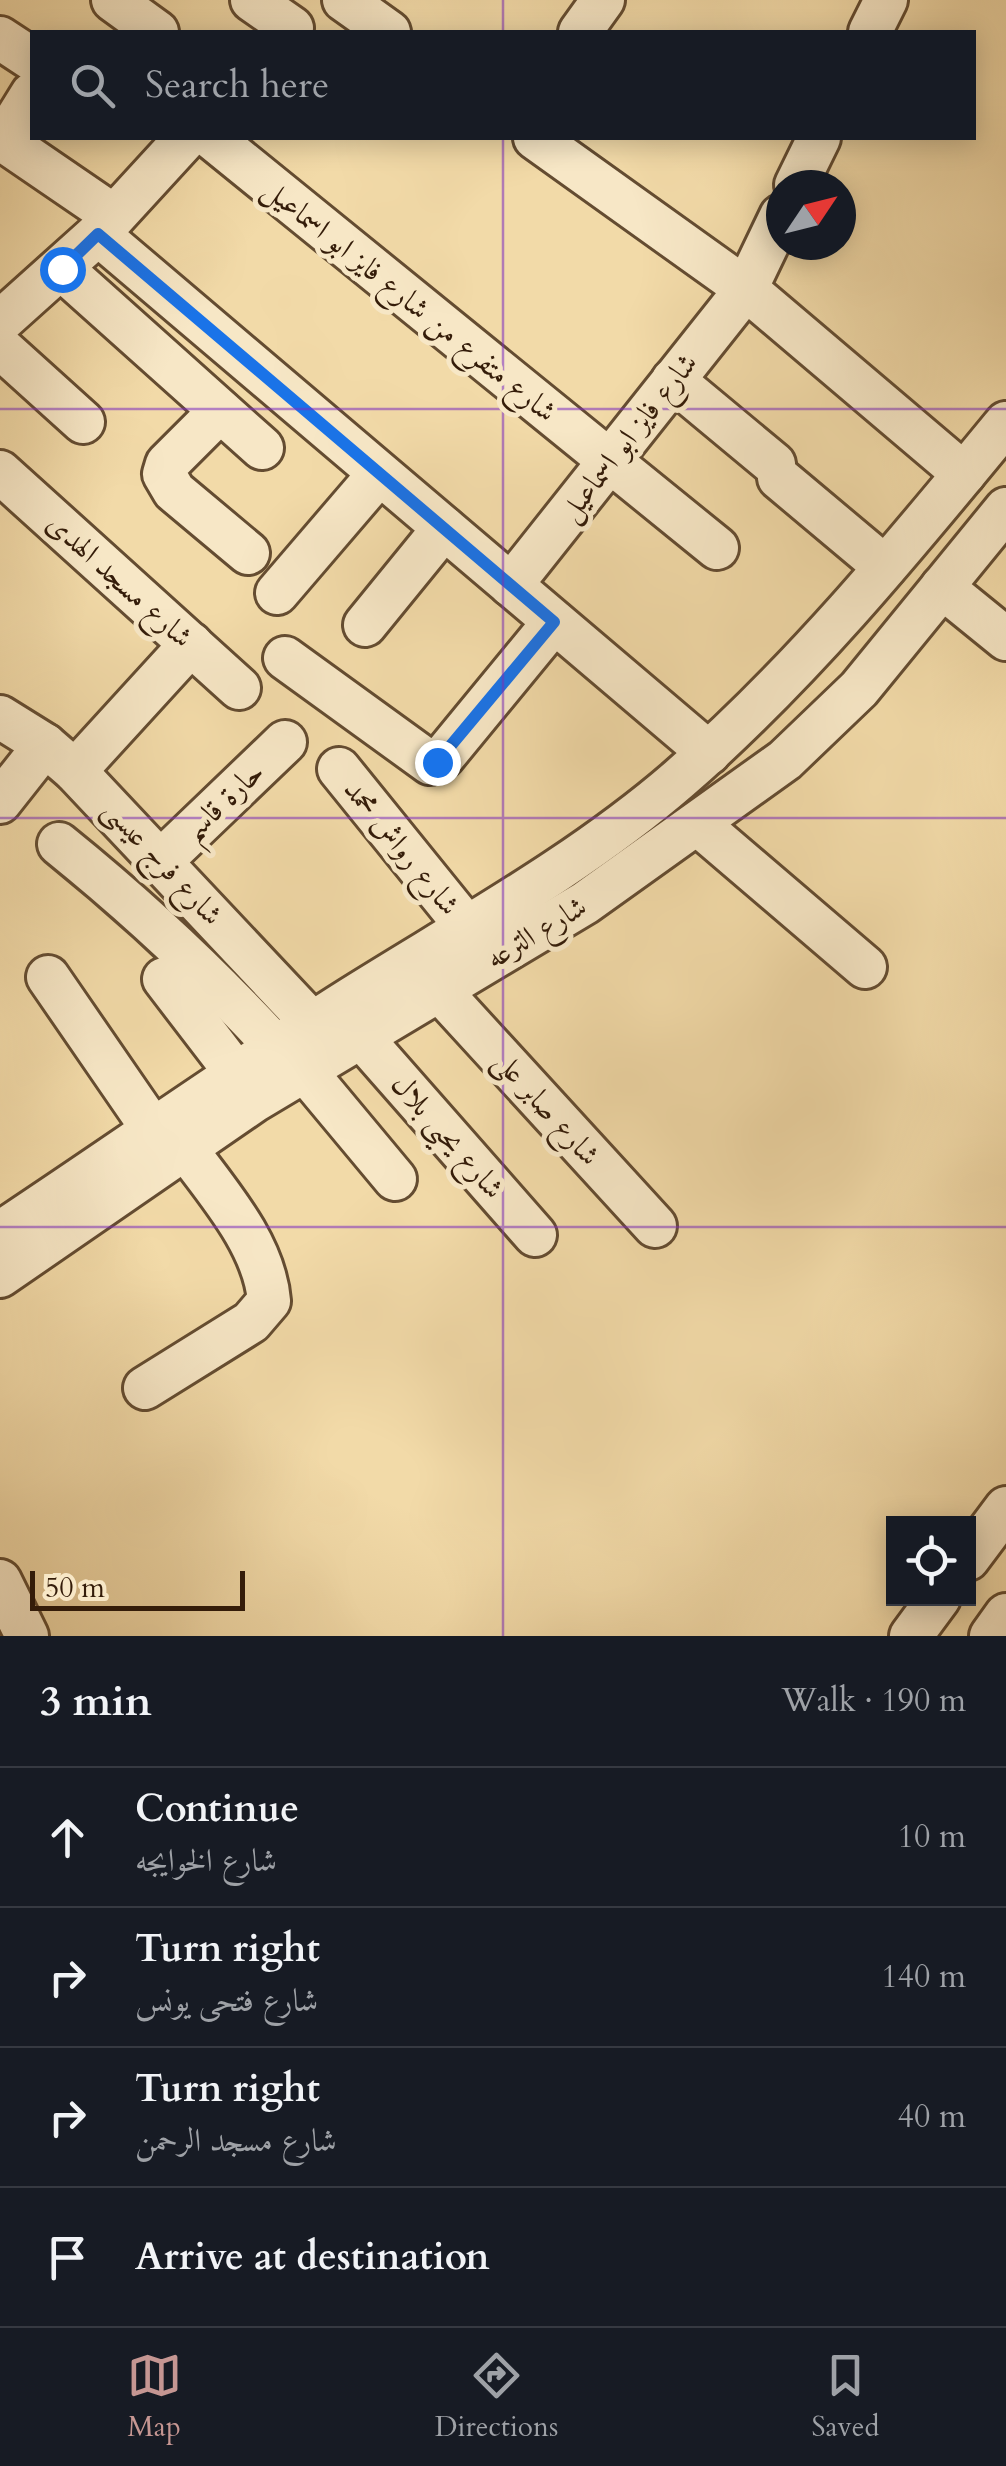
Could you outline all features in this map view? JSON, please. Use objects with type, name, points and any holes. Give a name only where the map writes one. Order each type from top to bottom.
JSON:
[{"type":"street","points":[[112,0],[154,30]]},
{"type":"street","points":[[252,0],[298,20]]},
{"type":"street","points":[[344,0],[386,30]]},
{"type":"street","points":[[581,30],[603,0]]},
{"type":"street","points":[[871,30],[886,0]]},
{"type":"street","points":[[0,38],[30,57]]},
{"type":"street","points":[[30,97],[2,140],[106,225],[379,474],[708,753]]},
{"type":"street","points":[[8,303],[62,269],[184,140]]},
{"type":"street","name":"شارع متفرع من شارع فايز ابو اسماعيل","points":[[214,140],[717,548]]},
{"type":"street","points":[[538,140],[746,289],[1000,528]]},
{"type":"street","points":[[803,170],[818,140]]},
{"type":"street","name":"شارع فايز ابو اسماعيل","points":[[511,585],[746,289],[766,247]]},
{"type":"street","points":[[62,269],[262,448]]},
{"type":"street","points":[[0,347],[83,422]]},
{"type":"street","points":[[673,380],[885,567]]},
{"type":"street","points":[[220,411],[167,464],[164,474],[174,491],[248,553]]},
{"type":"street","name":"شارع الترعه","points":[[0,1232],[291,1059],[312,1023],[603,836],[708,753],[885,567],[1006,423]]},
{"type":"street","points":[[277,593],[379,474]]},
{"type":"street","name":"شارع مسجد الهدى","points":[[2,480],[239,688]]},
{"type":"street","points":[[365,625],[444,528]]},
{"type":"street","name":"شارع الترعه","points":[[0,1276],[236,1074],[361,1037],[585,903],[699,825],[785,760],[847,701],[942,587],[1000,528]]},
{"type":"street","points":[[942,587],[1006,639]]},
{"type":"street","points":[[285,658],[430,763],[443,757],[554,622]]},
{"type":"street","points":[[0,802],[60,758],[190,644]]},
{"type":"street","name":"شارع فرج عيسى","points":[[0,717],[60,758],[162,860],[312,1023]]},
{"type":"street","name":"حارة قاسم","points":[[162,860],[284,742]]},
{"type":"street","name":"شارع رواش محمد","points":[[339,768],[466,926]]},
{"type":"street","points":[[699,825],[865,967]]},
{"type":"street","points":[[58,844],[136,906],[209,974],[291,1059],[395,1179]]},
{"type":"street","points":[[48,976],[252,1244],[267,1278],[269,1302],[251,1322],[146,1388]]},
{"type":"street","points":[[164,980],[236,1074]]},
{"type":"street","name":"شارع صابر على","points":[[440,990],[655,1226]]},
{"type":"street","name":"شارع يحيى بلال","points":[[361,1037],[536,1235]]},
{"type":"street","points":[[976,1547],[1006,1508]]},
{"type":"street","points":[[0,1581],[28,1636]]},
{"type":"street","points":[[912,1636],[933,1606]]},
{"type":"street","points":[[991,1636],[1006,1615]]},
{"type":"route","points":[[62,269],[98,234],[554,622],[437,762]]}]
